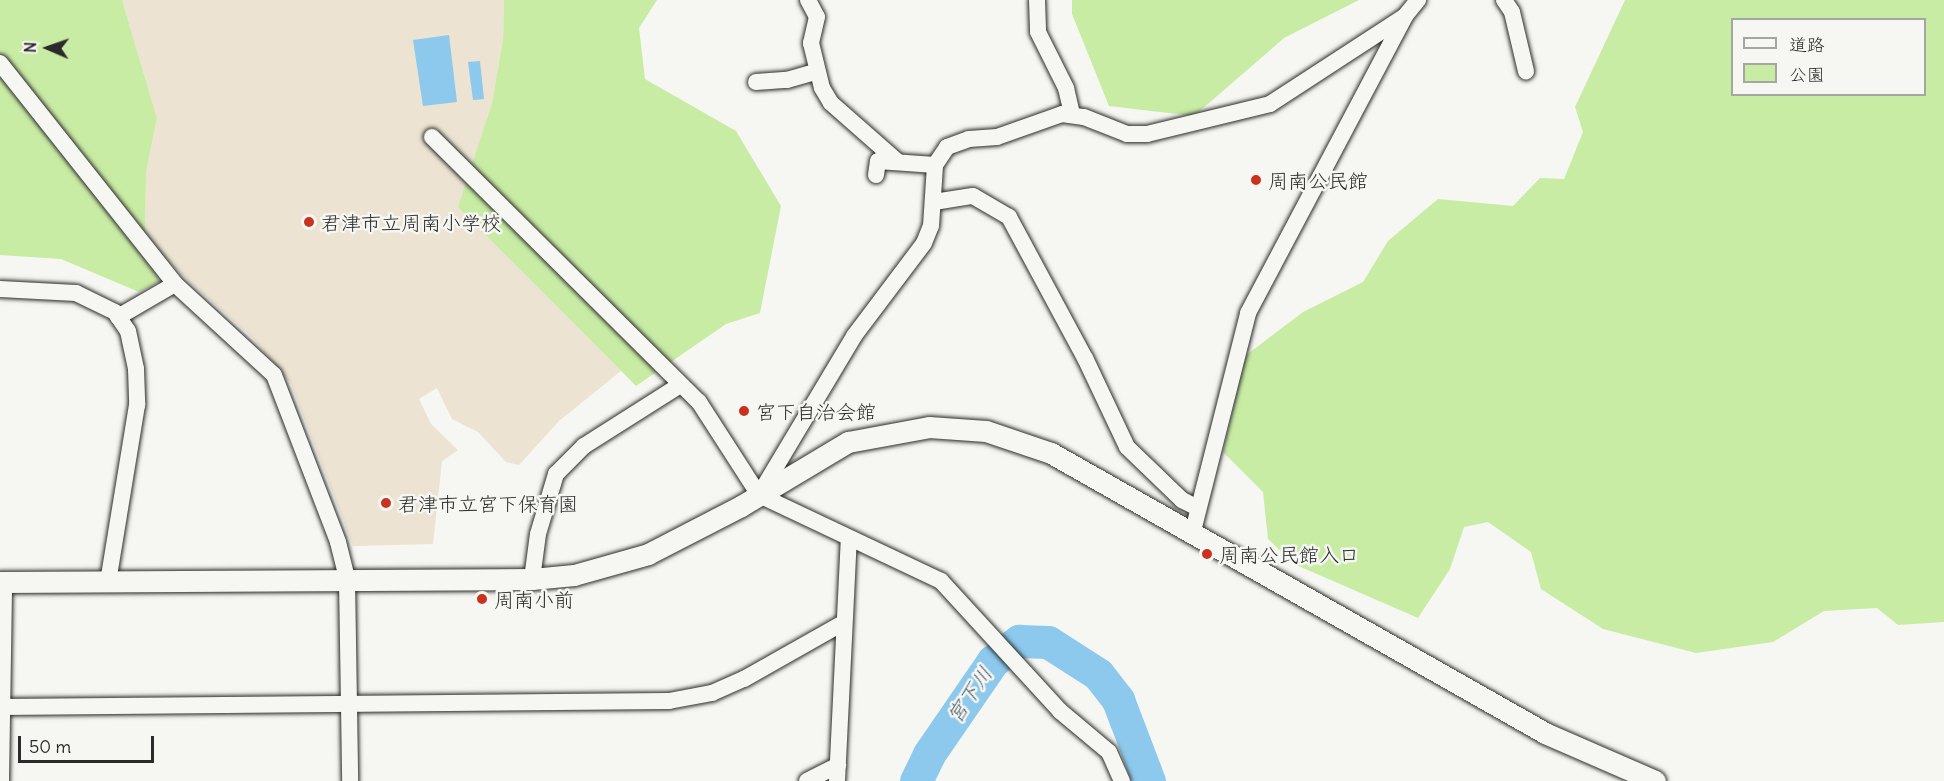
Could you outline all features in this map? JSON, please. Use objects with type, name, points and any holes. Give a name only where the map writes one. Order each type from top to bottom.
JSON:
[{"type":"street","points":[[808,0],[817,17],[811,42],[815,72],[831,102],[898,162]]},
{"type":"street","points":[[1037,0],[1038,32],[1066,88],[1072,114]]},
{"type":"street","points":[[1192,531],[1248,313],[1405,16],[1418,0]]},
{"type":"street","points":[[1504,0],[1512,12],[1526,71]]},
{"type":"street","points":[[759,495],[854,336],[924,243],[934,202],[935,165],[938,155],[955,142],[991,139],[1062,114],[1072,114],[1127,134],[1147,134],[1270,104],[1405,16]]},
{"type":"street","points":[[0,63],[176,284],[274,375],[338,542],[347,579],[350,781]]},
{"type":"street","points":[[756,82],[787,80],[815,72]]},
{"type":"street","points":[[432,137],[699,402],[759,495],[940,581],[982,623],[1032,682],[1109,753],[1122,781]]},
{"type":"street","points":[[876,175],[878,162],[935,165]]},
{"type":"street","points":[[934,202],[973,196],[1009,217],[1085,358],[1127,447],[1182,500],[1198,508]]},
{"type":"street","points":[[118,317],[176,284]]},
{"type":"street","points":[[0,289],[76,293],[97,301],[118,317],[128,332],[136,369],[137,405],[108,582]]},
{"type":"street","points":[[532,579],[538,534],[556,474],[584,446],[680,385]]},
{"type":"street","points":[[1,781],[2,582],[532,579],[574,575],[648,554],[759,495],[848,442],[872,434],[929,427],[986,431],[1052,453],[1545,733],[1655,781]]},
{"type":"street","points":[[807,781],[838,773],[843,623],[849,539]]},
{"type":"street","points":[[1,707],[669,702],[712,693],[744,679],[843,623]]},
{"type":"shaded area","name":"君津市立周南小学校","points":[[122,0],[504,0],[503,39],[492,103],[459,207],[621,371],[559,421],[519,465],[506,462],[478,432],[452,419],[437,388],[419,399],[431,424],[458,450],[442,461],[433,544],[353,546],[291,384],[252,337],[187,280],[145,237],[146,173],[157,118]]},
{"type":"green space","points":[[0,0],[122,0],[157,118],[146,173],[145,237],[159,282],[139,292],[61,259],[0,255]]},
{"type":"green space","points":[[504,0],[657,0],[639,28],[645,79],[736,131],[781,206],[760,313],[726,324],[636,386],[458,207],[492,103],[503,39]]},
{"type":"green space","points":[[1072,0],[1359,0],[1284,38],[1194,116],[1109,106],[1072,14]]},
{"type":"green space","points":[[1625,0],[1944,0],[1944,622],[1898,625],[1877,608],[1824,611],[1773,642],[1696,653],[1603,629],[1541,589],[1531,552],[1488,522],[1464,527],[1450,569],[1418,618],[1294,564],[1268,539],[1263,492],[1223,452],[1245,356],[1303,312],[1363,282],[1388,241],[1438,199],[1513,206],[1540,178],[1564,179],[1583,132],[1575,107]]},
{"type":"water","points":[[449,35],[457,102],[423,106],[413,40]]},
{"type":"water","points":[[480,61],[484,99],[473,100],[468,62]]},
{"type":"waterway","name":"宮下川","points":[[916,781],[929,754],[993,661],[1019,641],[1048,642],[1098,674],[1118,700],[1149,781]]},
{"type":"place","name":"周南公民館","points":[[1256,180]]},
{"type":"place","name":"君津市立周南小学校","points":[[309,222]]},
{"type":"place","name":"宮下自治会館","points":[[744,411]]},
{"type":"place","name":"君津市立宮下保育園","points":[[386,503]]},
{"type":"place","name":"周南公民館入口","points":[[1207,554]]},
{"type":"place","name":"周南小前","points":[[482,599]]}]
